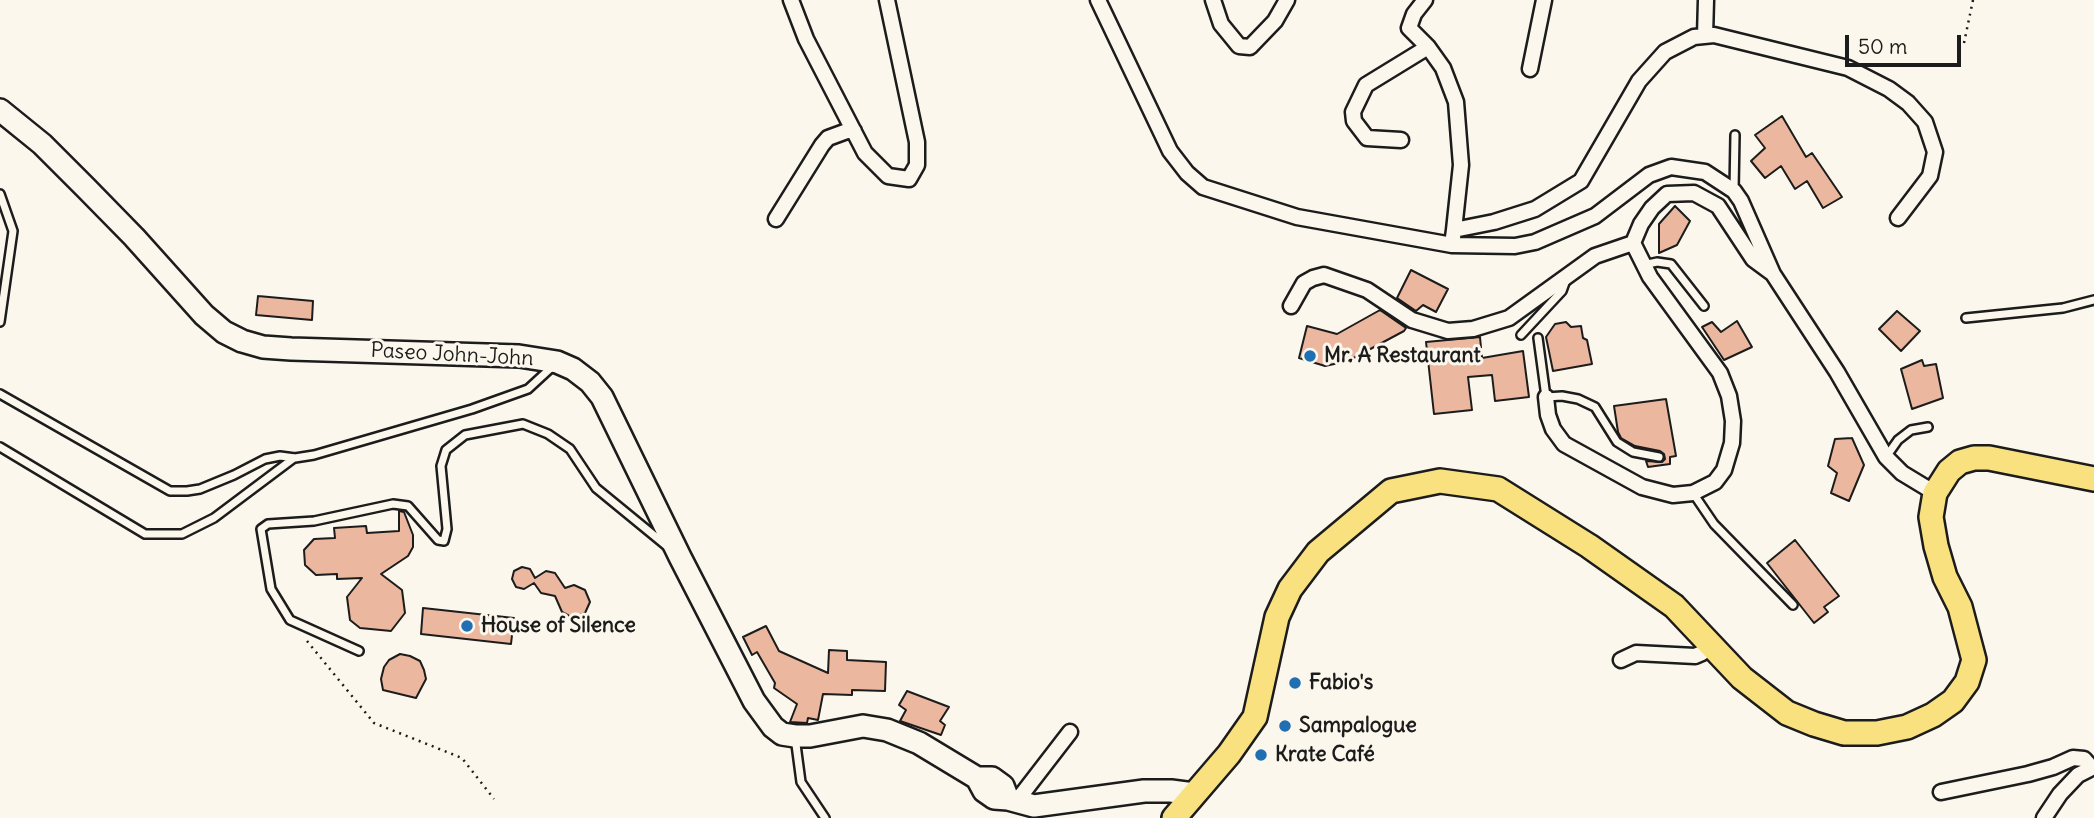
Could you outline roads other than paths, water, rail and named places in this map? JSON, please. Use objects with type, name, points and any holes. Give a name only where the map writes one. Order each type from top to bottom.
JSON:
[{"type":"main road","points":[[1174,818],[1229,754],[1255,717],[1278,617],[1290,589],[1318,552],[1391,491],[1440,481],[1498,489],[1589,546],[1674,606],[1742,678],[1787,713],[1844,733],[1877,733],[1908,727],[1933,715],[1953,701],[1967,682],[1974,660],[1960,607],[1945,578],[1931,517],[1935,493],[1949,471],[1960,462],[1974,457],[2094,479]]},
{"type":"street","points":[[791,0],[806,39],[865,153],[888,177],[909,179],[916,165],[917,142],[887,0]]},
{"type":"street","points":[[1098,0],[1170,151],[1187,173],[1203,187],[1297,217],[1452,245],[1515,246],[1535,242],[1595,216],[1649,174],[1671,167],[1705,172],[1734,191],[1741,201],[1773,274],[1837,372],[1886,457],[1902,473],[1935,493]]},
{"type":"street","points":[[1213,0],[1222,24],[1239,46],[1250,47],[1275,21],[1287,0]]},
{"type":"street","points":[[1426,0],[1413,14],[1409,28],[1428,47],[1443,68],[1456,103],[1461,165],[1452,245]]},
{"type":"street","points":[[1530,69],[1544,0]]},
{"type":"street","points":[[1705,36],[1706,0]]},
{"type":"street","points":[[1454,230],[1494,222],[1535,209],[1581,181],[1639,81],[1671,48],[1694,37],[1714,35],[1848,68],[1889,89],[1908,103],[1925,122],[1936,152],[1930,176],[1898,218]]},
{"type":"street","points":[[1401,140],[1367,138],[1353,121],[1353,111],[1366,85],[1428,47]]},
{"type":"street","name":"Paseo John-John","points":[[0,110],[41,144],[86,188],[204,315],[224,332],[243,341],[263,347],[291,349],[478,354],[557,362],[573,369],[590,382],[602,397],[680,557],[762,715],[782,734],[794,736]]},
{"type":"street","points":[[776,219],[828,138],[854,131]]},
{"type":"street","points":[[1546,397],[1553,429],[1564,443],[1642,487],[1673,495],[1693,493],[1715,482],[1729,458],[1733,421],[1728,396],[1720,373],[1643,265],[1633,243],[1652,208],[1667,194],[1693,193],[1718,206],[1753,259],[1773,274]]},
{"type":"street","points":[[1291,306],[1307,281],[1318,276],[1330,276],[1367,290],[1412,320],[1448,331],[1473,329],[1508,318],[1595,256],[1633,243]]},
{"type":"street","points":[[1621,660],[1636,653],[1695,656],[1702,653],[1710,643]]},
{"type":"street","points":[[794,736],[873,726],[912,740],[977,778],[992,778],[1003,786],[1012,800],[1042,806],[1144,791],[1194,794]]},
{"type":"street","points":[[1012,800],[1070,732]]},
{"type":"street","points":[[1941,792],[2028,774],[2073,758],[2084,760],[2093,767],[2078,775],[2044,818]]},
{"type":"lane","points":[[1734,191],[1735,135]]},
{"type":"lane","points":[[0,194],[13,231],[0,322]]},
{"type":"lane","points":[[1643,265],[1657,262],[1671,264],[1704,306]]},
{"type":"lane","points":[[1521,335],[1562,291],[1567,276]]},
{"type":"lane","points":[[1966,317],[2063,308],[2094,300]]},
{"type":"lane","points":[[1538,338],[1546,397],[1578,399],[1595,407],[1617,442],[1633,452],[1659,457]]},
{"type":"lane","points":[[0,394],[170,491],[200,489],[265,459],[279,456],[295,458],[343,448],[528,389],[557,362]]},
{"type":"lane","points":[[359,651],[290,620],[271,589],[261,529],[264,526],[314,521],[393,503],[408,506],[438,540],[444,541],[447,529],[441,466],[446,450],[465,435],[523,424],[548,433],[569,449],[596,488],[680,557]]},
{"type":"lane","points":[[1886,457],[1898,440],[1911,430],[1928,427]]},
{"type":"lane","points":[[0,447],[145,534],[182,534],[214,518],[295,458]]},
{"type":"lane","points":[[1693,493],[1714,524],[1793,605]]},
{"type":"lane","points":[[794,736],[801,782],[825,818]]},
{"type":"place","name":"Mr. A Restaurant","points":[[1310,356]]},
{"type":"place","name":"House of Silence","points":[[467,626]]},
{"type":"place","name":"Fabio's","points":[[1295,683]]},
{"type":"place","name":"Sampalogue","points":[[1285,726]]},
{"type":"place","name":"Krate Café","points":[[1261,755]]}]
